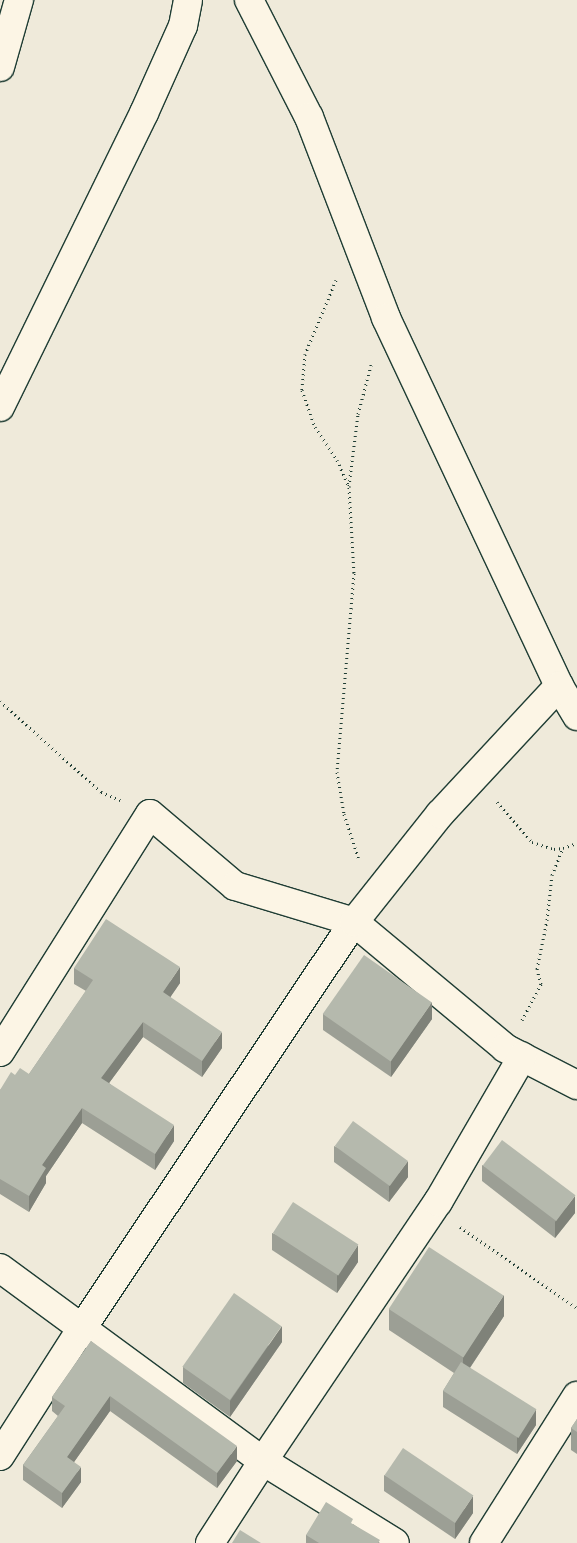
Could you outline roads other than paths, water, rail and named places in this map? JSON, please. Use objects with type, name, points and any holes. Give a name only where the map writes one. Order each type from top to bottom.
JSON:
[{"type":"street","points":[[0,67],[20,0]]},
{"type":"street","points":[[0,406],[144,113],[183,26],[188,0]]},
{"type":"street","points":[[249,0],[309,117],[386,318],[559,686],[577,716]]},
{"type":"street","points":[[0,1456],[82,1328],[354,922],[440,814],[476,773],[559,686]]},
{"type":"street","points":[[0,1052],[150,814],[235,886],[354,922],[513,1052],[577,1085]]},
{"type":"street","points":[[210,1543],[262,1461],[438,1202],[513,1052]]},
{"type":"street","points":[[0,1268],[262,1461],[394,1543]]},
{"type":"street","points":[[484,1543],[577,1396]]}]
